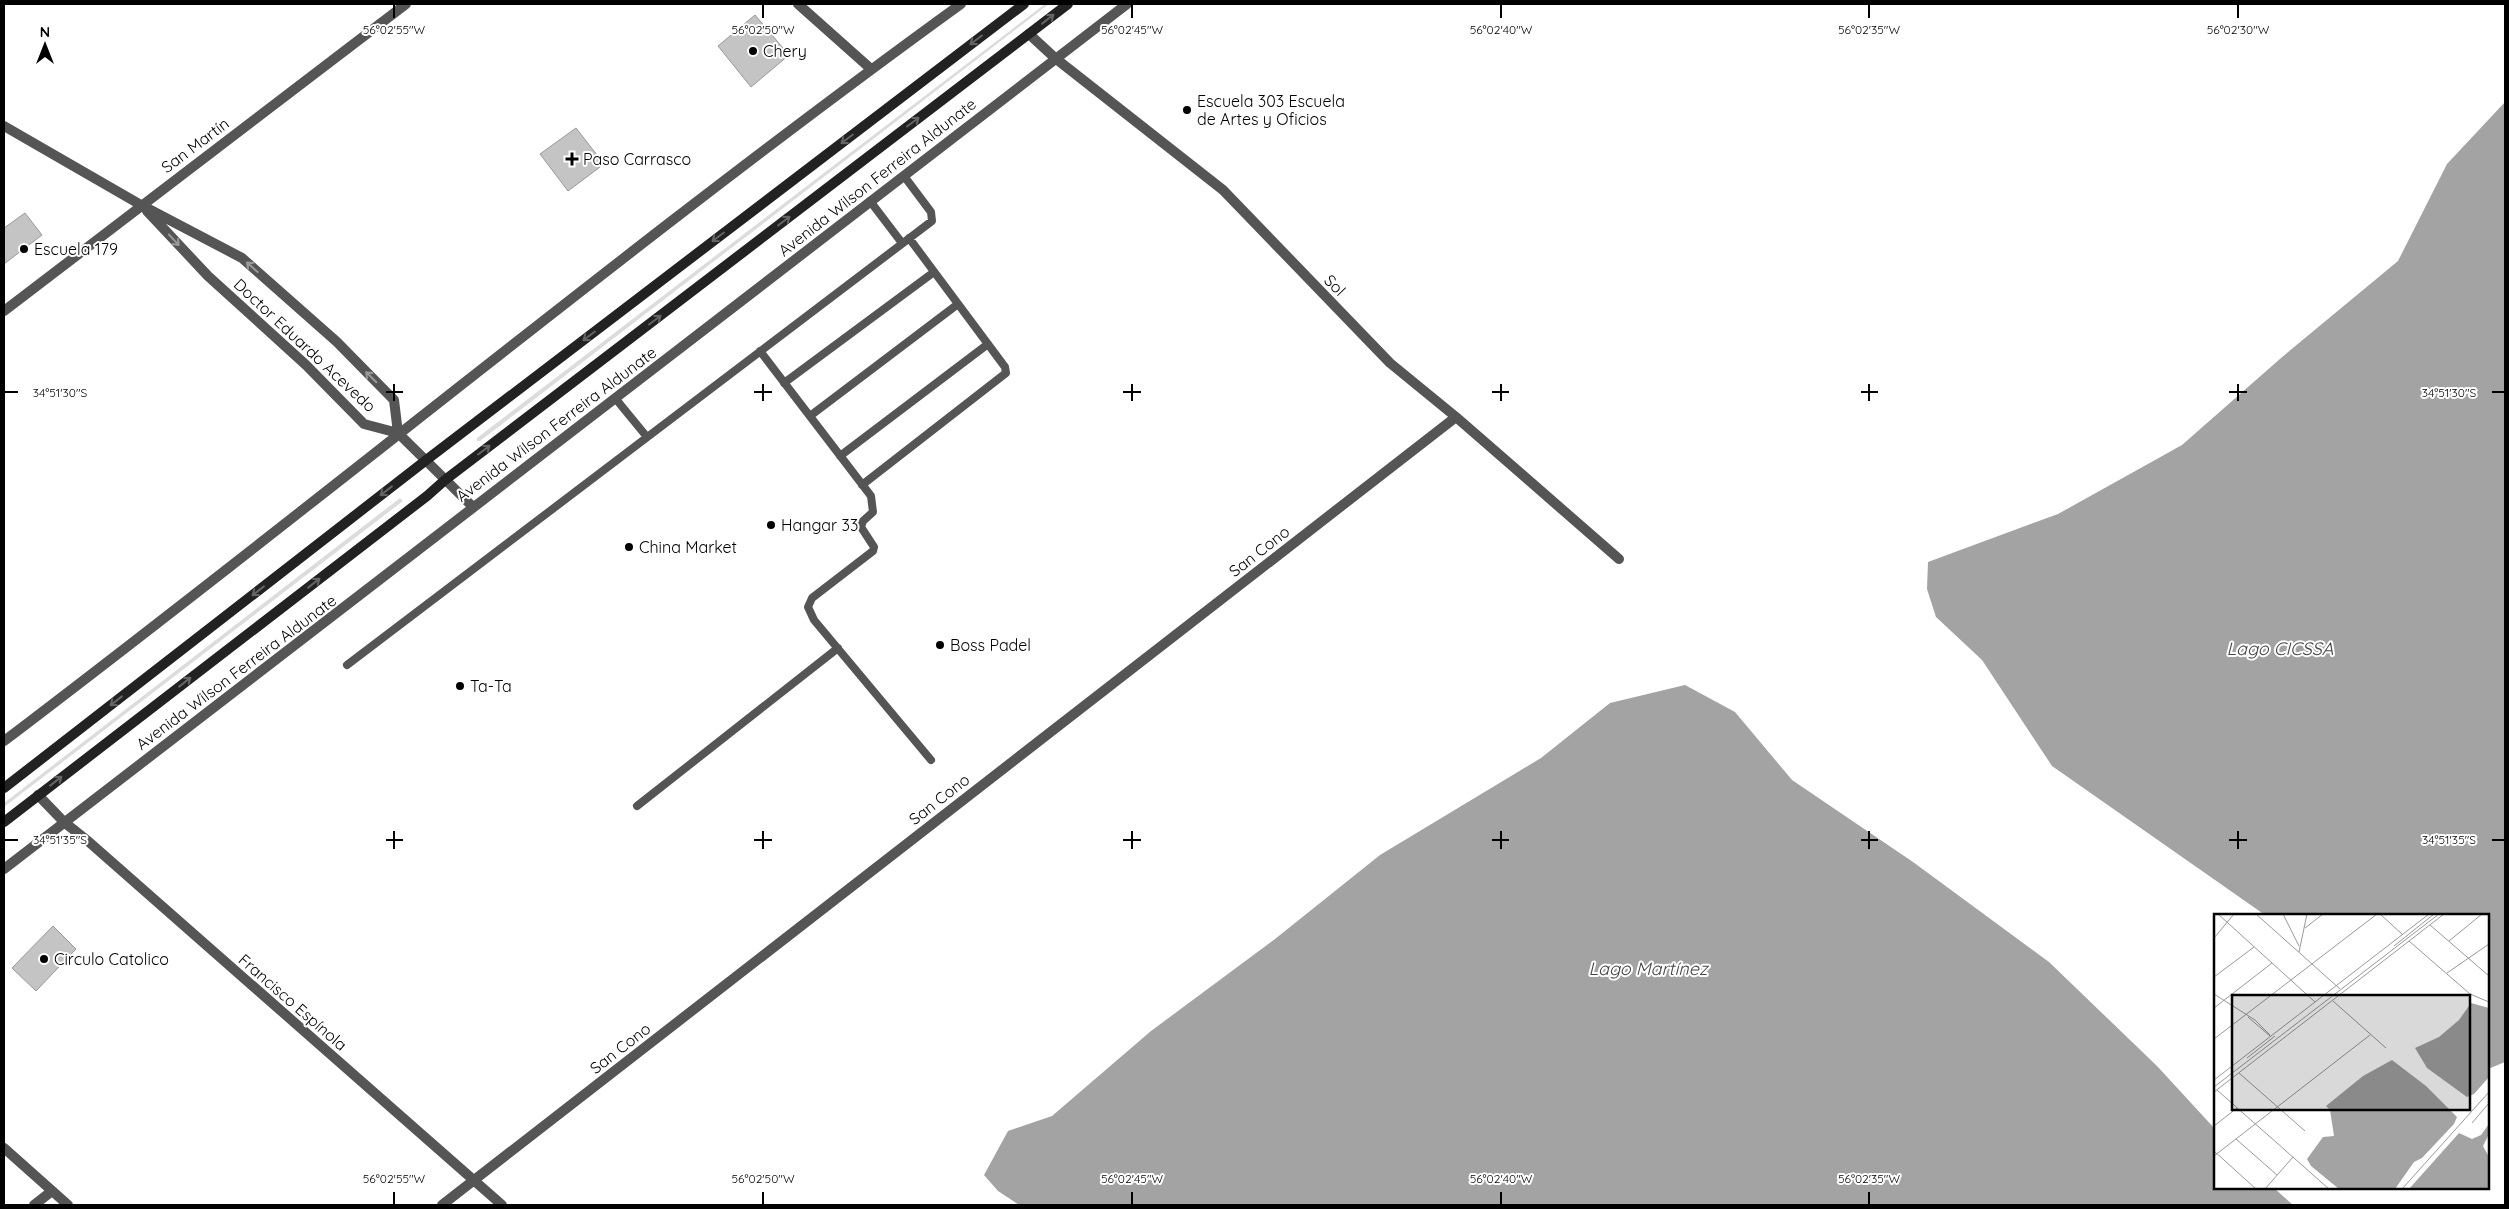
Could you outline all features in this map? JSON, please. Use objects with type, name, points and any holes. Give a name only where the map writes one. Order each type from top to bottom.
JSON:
[{"type":"main road","points":[[4,788],[425,461],[1024,4]]},
{"type":"main road","name":"Avenida Wilson Ferreira Aldunate","points":[[4,822],[427,496],[445,480],[1068,4]]},
{"type":"street","name":"San Martín","points":[[4,311],[406,4]]},
{"type":"street","points":[[798,4],[871,69]]},
{"type":"street","points":[[4,741],[398,433],[871,69],[961,4]]},
{"type":"street","name":"Avenida Wilson Ferreira Aldunate","points":[[4,869],[349,604],[472,506],[1127,4]]},
{"type":"street","name":"Sol","points":[[1029,34],[1055,58],[1223,190],[1390,363],[1456,416],[1619,559]]},
{"type":"street","name":"Doctor Eduardo Acevedo","points":[[4,126],[141,205],[242,258],[315,323],[394,400],[398,433],[364,424],[306,365],[208,276],[141,205]]},
{"type":"street","name":"San Cono","points":[[442,1205],[1456,416]]},
{"type":"street","points":[[398,433],[472,506]]},
{"type":"street","name":"Francisco Espínola","points":[[38,795],[64,822],[502,1205]]},
{"type":"street","points":[[4,1148],[68,1205]]},
{"type":"street","points":[[34,1205],[52,1191]]},
{"type":"lane","points":[[347,665],[932,221],[933,216],[904,176]]},
{"type":"lane","points":[[862,485],[1006,373],[1005,367],[934,272],[870,201]]},
{"type":"lane","points":[[784,383],[934,272]]},
{"type":"lane","points":[[810,416],[958,304]]},
{"type":"lane","points":[[840,456],[988,344]]},
{"type":"lane","points":[[760,351],[871,496],[873,505],[873,512],[863,520],[861,527],[874,547],[873,551],[812,598],[808,607],[814,620],[931,760]]},
{"type":"lane","points":[[615,398],[648,437]]},
{"type":"lane","points":[[637,806],[838,648]]},
{"type":"shaded area","points":[[1045,4],[1049,4],[480,441],[477,441],[477,438]]},
{"type":"shaded area","points":[[400,498],[403,501],[4,807],[4,803]]},
{"type":"water","name":"Lago CICSSA","points":[[2505,102],[2505,1062],[2489,1069],[2489,914],[2264,914],[2052,766],[1982,660],[1936,617],[1927,589],[1928,562],[2058,514],[2182,445],[2281,358],[2398,261],[2447,164]]},
{"type":"water","name":"Lago Martínez","points":[[1685,685],[1735,712],[1792,780],[1913,862],[2049,962],[2157,1066],[2214,1128],[2214,1189],[2275,1189],[2293,1205],[1019,1205],[998,1191],[984,1175],[1008,1131],[1052,1116],[1151,1031],[1275,939],[1380,855],[1541,758],[1610,703]]},
{"type":"building","name":"Chery","points":[[755,15],[789,55],[751,87],[718,46]]},
{"type":"building","name":"Paso Carrasco","points":[[576,128],[604,164],[568,191],[540,154]]},
{"type":"building","points":[[25,213],[42,235],[4,264],[4,228]]},
{"type":"building","name":"Circulo Catolico","points":[[53,926],[76,949],[36,991],[12,968]]},
{"type":"place","name":"Chery","points":[[753,51]]},
{"type":"place","name":"Escuela 303 Escuela de Artes y Oficios","points":[[1187,110]]},
{"type":"place","name":"Paso Carrasco","points":[[572,159]]},
{"type":"place","name":"Escuela 179","points":[[24,249]]},
{"type":"place","name":"Hangar 33","points":[[771,525]]},
{"type":"place","name":"China Market","points":[[629,547]]},
{"type":"place","name":"Boss Padel","points":[[940,645]]},
{"type":"place","name":"Ta-Ta","points":[[460,686]]},
{"type":"place","name":"Circulo Catolico","points":[[44,959]]}]
